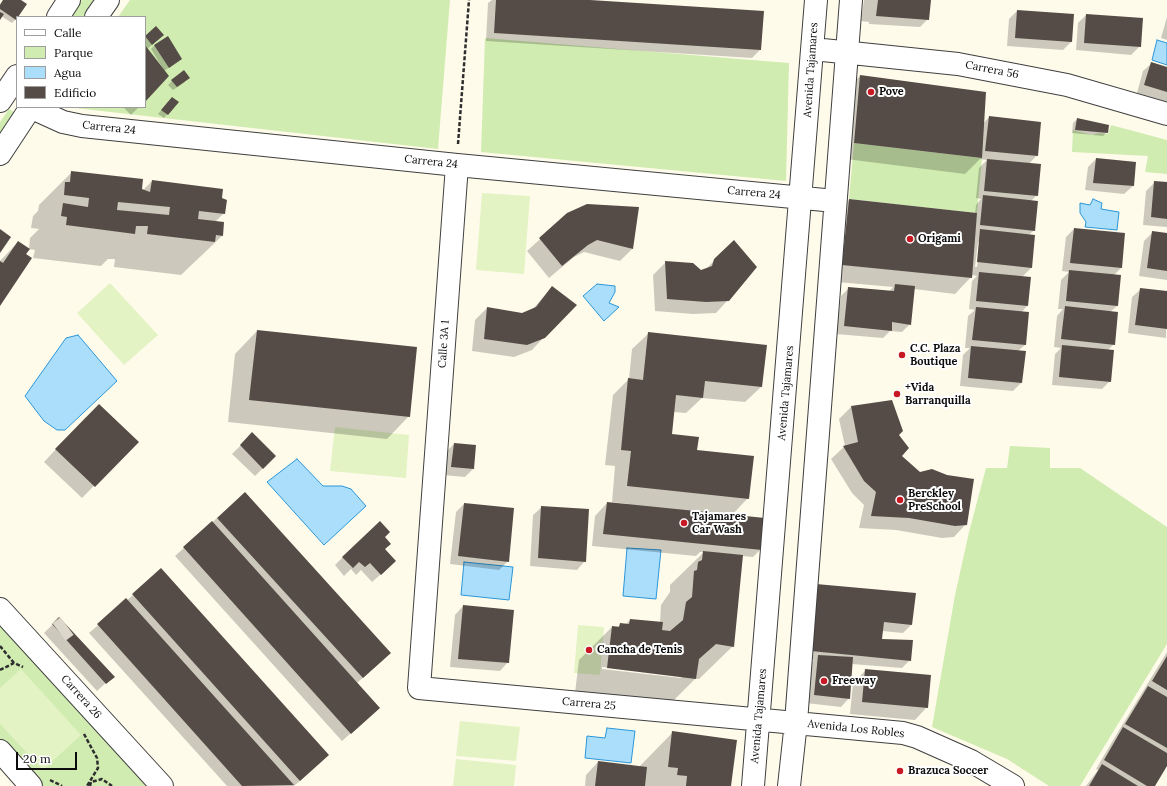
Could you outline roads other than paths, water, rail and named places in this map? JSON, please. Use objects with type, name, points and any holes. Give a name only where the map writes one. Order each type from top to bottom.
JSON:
[{"type":"street","points":[[59,16],[69,0]]},
{"type":"street","points":[[97,16],[108,0]]},
{"type":"street","name":"Avenida Tajamares","points":[[753,786],[816,0]]},
{"type":"street","points":[[789,786],[796,722],[851,0]]},
{"type":"street","name":"Carrera 56","points":[[813,49],[848,51],[958,64],[1059,83],[1167,114]]},
{"type":"street","points":[[0,154],[16,107]]},
{"type":"street","name":"Carrera 24","points":[[38,108],[64,122],[82,126],[457,165],[835,201]]},
{"type":"street","name":"Calle 3A 1","points":[[419,688],[457,165]]},
{"type":"street","name":"Carrera 26","points":[[0,609],[162,786]]},
{"type":"street","name":"Carrera 25","points":[[419,688],[759,719]]},
{"type":"street","name":"Avenida Los Robles","points":[[759,719],[887,731],[917,737],[971,761],[1013,786]]},
{"type":"street","points":[[0,751],[31,786]]},
{"type":"water","points":[[1157,40],[1167,43],[1167,65],[1152,60]]},
{"type":"water","points":[[1093,199],[1102,203],[1101,209],[1119,212],[1117,230],[1085,227],[1086,222],[1080,213],[1080,203],[1090,205]]},
{"type":"water","points":[[597,284],[615,286],[615,292],[609,303],[619,307],[604,321],[583,296]]},
{"type":"water","points":[[78,335],[117,381],[65,430],[57,430],[44,421],[25,396],[66,338]]},
{"type":"water","points":[[297,459],[323,486],[342,486],[351,489],[366,506],[324,545],[267,482]]},
{"type":"water","points":[[627,548],[661,550],[656,599],[623,596]]},
{"type":"water","points":[[464,562],[513,567],[509,600],[461,595]]},
{"type":"water","points":[[607,728],[635,731],[631,763],[585,758],[587,736],[605,738]]},
{"type":"tunnel","points":[[59,632],[67,626]]},
{"type":"place","name":"Pove","points":[[871,92]]},
{"type":"place","name":"Origami","points":[[910,239]]},
{"type":"place","name":"C.C. Plaza Boutique","points":[[902,355]]},
{"type":"place","name":"+Vida Barranquilla","points":[[897,394]]},
{"type":"place","name":"Berckley PreSchool","points":[[900,500]]},
{"type":"place","name":"Tajamares Car Wash","points":[[684,523]]},
{"type":"place","name":"Cancha de Tenis","points":[[589,650]]},
{"type":"place","name":"Freeway","points":[[824,681]]},
{"type":"place","name":"Brazuca Soccer","points":[[900,771]]}]
